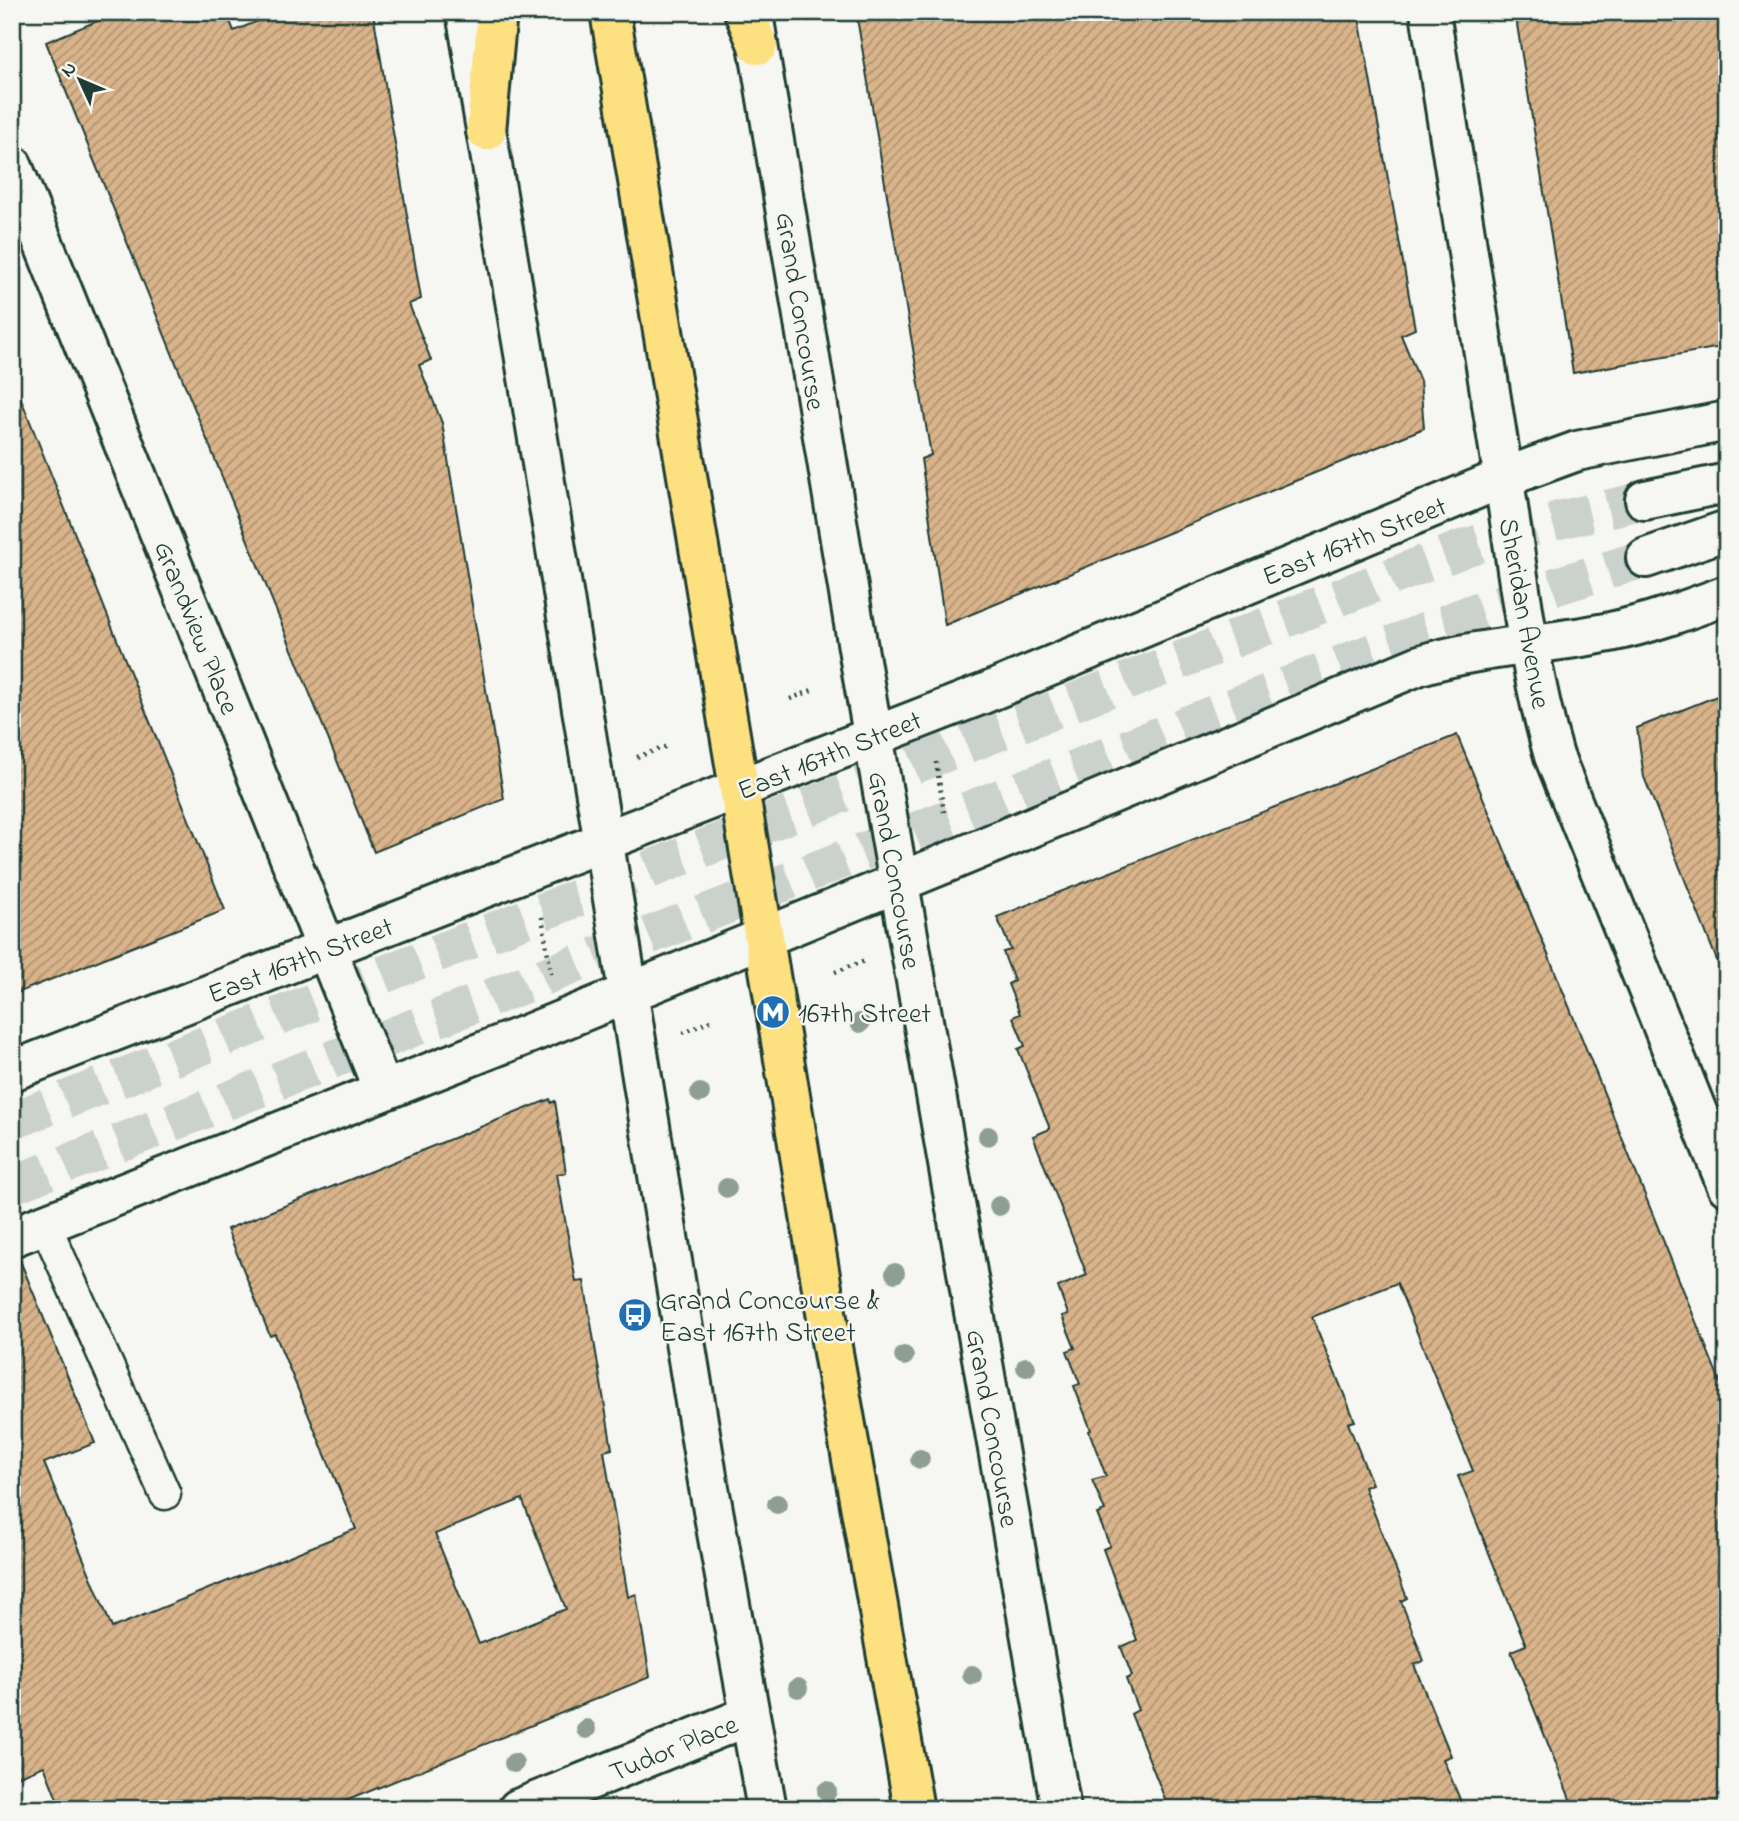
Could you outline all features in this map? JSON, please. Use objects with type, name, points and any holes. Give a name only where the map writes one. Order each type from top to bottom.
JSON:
[{"type":"main road","points":[[486,131],[497,12]]},
{"type":"main road","points":[[610,12],[858,1498],[914,1809]]},
{"type":"street","points":[[466,12],[749,1716],[767,1809]]},
{"type":"street","name":"Sheridan Avenue","points":[[1430,12],[1527,643],[1539,702],[1554,756],[1727,1186]]},
{"type":"street","name":"Grand Concourse","points":[[752,23],[898,882],[1061,1809]]},
{"type":"street","name":"Grandview Place","points":[[12,165],[383,1090]]},
{"type":"street","name":"East 167th Street","points":[[12,1071],[983,694],[1503,478],[1577,451],[1727,421]]},
{"type":"street","points":[[1645,500],[1727,483]]},
{"type":"street","points":[[1646,558],[1727,530]]},
{"type":"street","points":[[29,1231],[628,993],[1420,665],[1467,653],[1608,632],[1659,619],[1727,595]]},
{"type":"street","name":"Tudor Place","points":[[518,1809],[749,1716]]},
{"type":"lane","points":[[29,1231],[165,1494]]},
{"type":"path","points":[[790,699],[822,687]]},
{"type":"path","points":[[934,750],[946,824]]},
{"type":"path","points":[[542,915],[552,981]]},
{"type":"path","points":[[835,972],[867,960]]},
{"type":"path","points":[[680,1034],[711,1021]]},
{"type":"building","points":[[119,12],[226,12],[234,31],[270,16],[279,18],[295,12],[373,12],[421,299],[409,304],[431,360],[419,365],[442,423],[504,799],[374,852],[46,42]]},
{"type":"building","points":[[856,12],[1358,12],[1415,329],[1401,335],[1420,381],[1424,428],[945,625],[921,459],[931,455]]},
{"type":"building","points":[[1515,12],[1727,12],[1727,346],[1573,373]]},
{"type":"building","points":[[12,384],[15,384],[225,910],[12,995]]},
{"type":"building","points":[[1727,692],[1727,977],[1724,978],[1644,777],[1637,728]]},
{"type":"building","points":[[1457,735],[1727,1399],[1727,1809],[1574,1809],[1511,1651],[1526,1645],[1458,1476],[1473,1471],[1397,1283],[1312,1317],[1355,1421],[1348,1423],[1372,1484],[1364,1487],[1407,1598],[1401,1601],[1424,1661],[1414,1665],[1451,1756],[1443,1759],[1464,1809],[1169,1809],[1131,1714],[1138,1710],[1126,1679],[1132,1676],[1121,1647],[1137,1640],[1103,1549],[1110,1546],[1097,1514],[1105,1511],[1092,1480],[1106,1476],[1074,1386],[1080,1384],[1067,1351],[1075,1348],[1062,1316],[1068,1314],[1058,1287],[1087,1275],[1033,1136],[1050,1129],[1018,1049],[1025,1046],[1013,1017],[1020,1014],[1008,984],[1014,981],[1003,952],[1011,950],[997,917]]},
{"type":"building","points":[[550,1099],[551,1103],[555,1101],[566,1173],[557,1174],[576,1282],[584,1281],[612,1449],[604,1451],[628,1597],[636,1594],[650,1677],[326,1809],[61,1809],[44,1766],[12,1779],[12,1258],[19,1258],[95,1443],[44,1463],[112,1628],[356,1529],[275,1334],[270,1336],[227,1229]],"holes":[[[522,1499],[566,1609],[479,1644],[435,1534]]]},
{"type":"tunnel","points":[[12,1121],[1467,547],[1559,520],[1645,500]]},
{"type":"tunnel","points":[[12,1185],[1480,610],[1646,558]]},
{"type":"place","name":"167th Street","points":[[773,1012]]},
{"type":"place","name":"Grand Concourse & East 167th Street","points":[[635,1315]]}]
